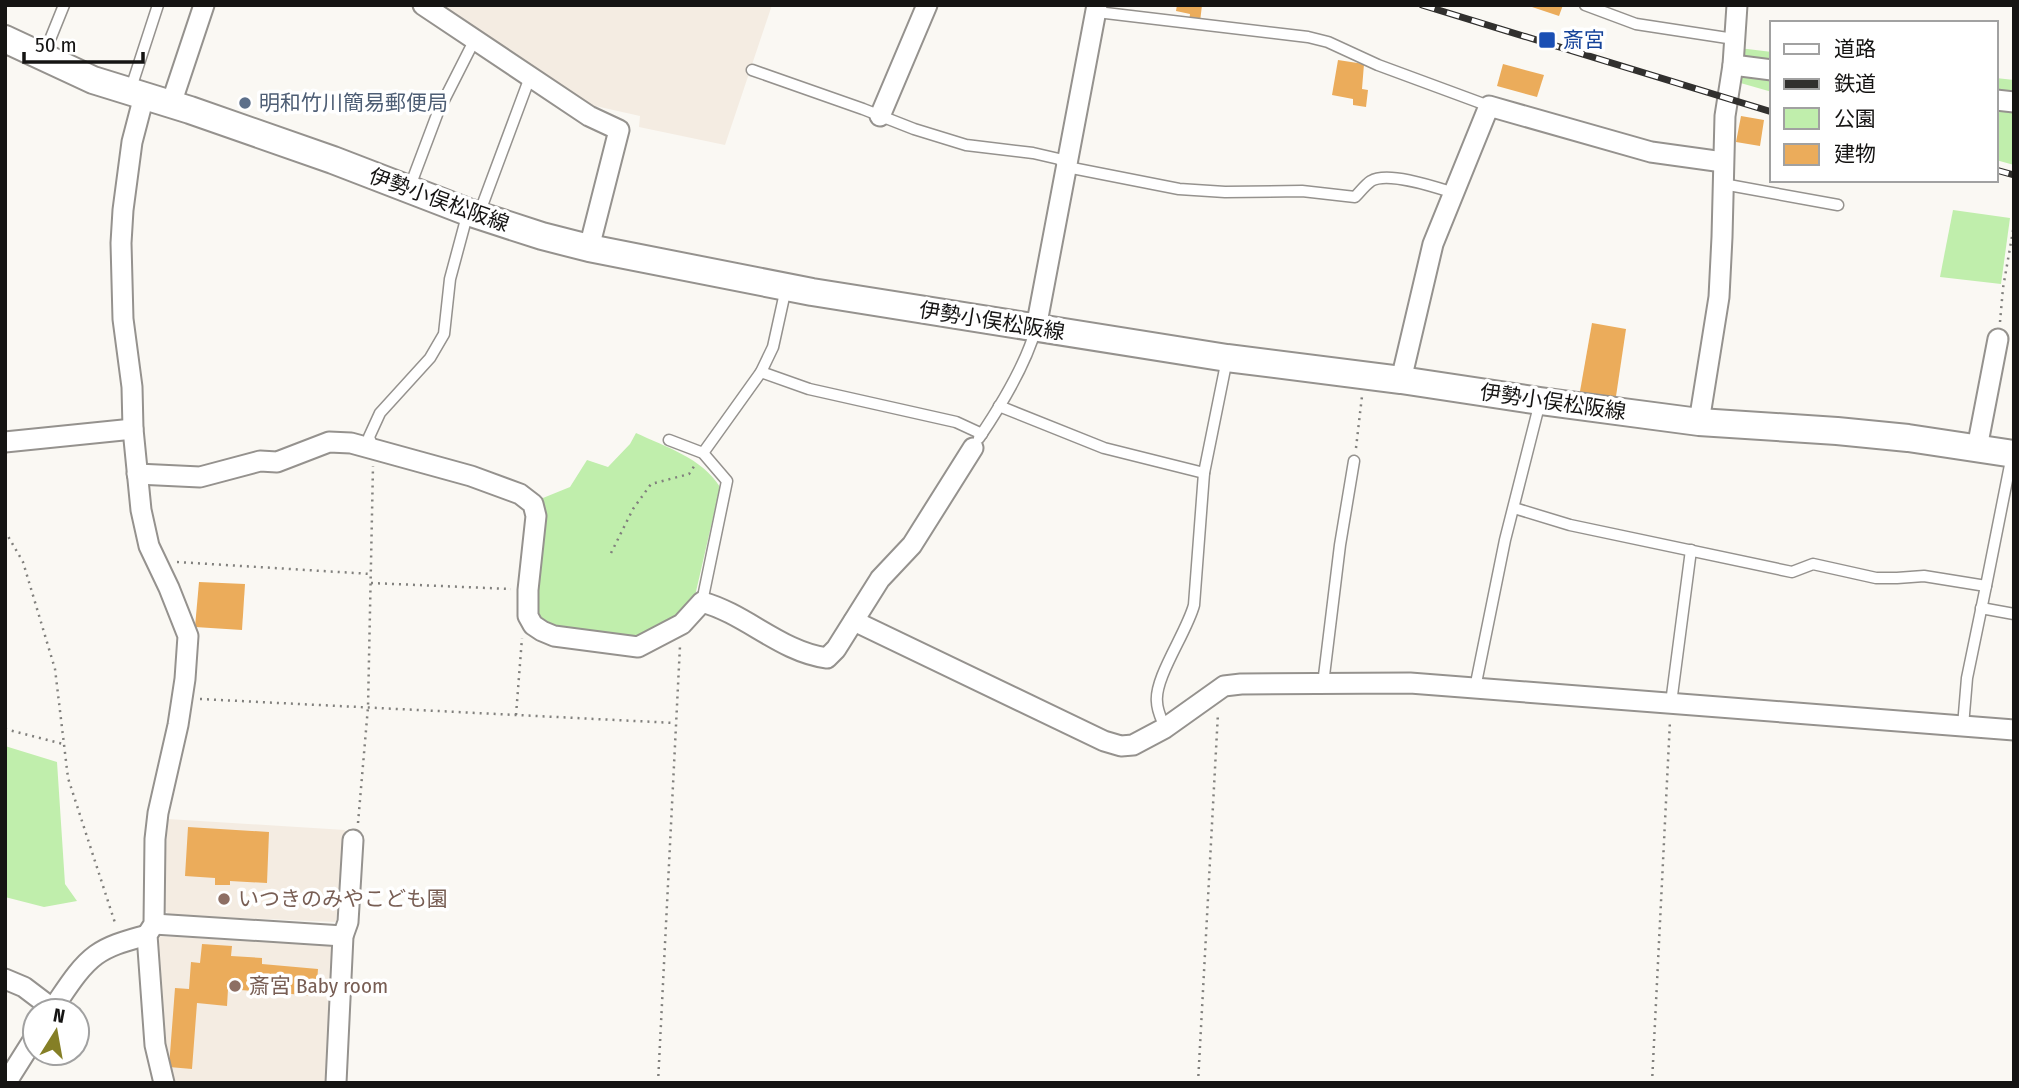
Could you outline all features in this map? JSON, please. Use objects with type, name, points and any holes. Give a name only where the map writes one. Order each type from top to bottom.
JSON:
[{"type":"main road","name":"伊勢小俣松阪線","points":[[5,39],[93,80],[333,160],[473,214],[542,236],[589,247],[787,287],[1227,358],[1699,422],[1908,438],[2013,454]]},
{"type":"street","points":[[171,104],[204,5]]},
{"type":"street","points":[[423,5],[589,116],[619,130],[589,247]]},
{"type":"street","points":[[880,116],[927,5]]},
{"type":"street","points":[[1699,422],[1719,297],[1725,117],[1733,65],[1737,5]]},
{"type":"street","points":[[1036,328],[1097,9]]},
{"type":"street","points":[[1733,65],[1770,70]]},
{"type":"street","points":[[137,93],[121,243],[123,319],[132,387],[137,474],[149,547],[188,636],[182,698],[155,839],[151,930],[155,1045],[164,1083]]},
{"type":"street","points":[[1401,380],[1433,244],[1489,106],[1651,152],[1723,162]]},
{"type":"street","points":[[1977,449],[1998,339]]},
{"type":"street","points":[[5,442],[133,429]]},
{"type":"street","points":[[137,474],[200,477],[260,461],[277,462],[329,442],[351,443],[471,476],[520,494],[533,504],[536,516],[528,616],[533,625],[542,631],[554,636],[638,647],[682,624],[702,602],[719,607],[808,655],[827,658],[836,649],[880,579],[912,545],[977,441]]},
{"type":"street","points":[[854,621],[1104,741],[1121,746],[1133,745],[1165,729],[1224,686],[1241,684],[1410,683],[2014,730]]},
{"type":"street","points":[[336,1083],[343,936],[348,922],[353,841]]},
{"type":"street","points":[[61,997],[95,956],[151,930],[343,936]]},
{"type":"street","points":[[5,979],[24,987],[36,997]]},
{"type":"street","points":[[6,1083],[21,1059]]},
{"type":"lane","points":[[43,57],[64,5]]},
{"type":"lane","points":[[137,93],[158,5]]},
{"type":"lane","points":[[1584,5],[1636,24],[1734,39]]},
{"type":"lane","points":[[1097,9],[1308,37],[1328,42],[1378,65],[1489,106]]},
{"type":"lane","points":[[409,191],[439,112],[475,39]]},
{"type":"lane","points":[[752,70],[966,145],[1033,153],[1059,159],[1067,167],[1179,189],[1225,192],[1303,191],[1355,197],[1371,181],[1382,178],[1411,180],[1454,193]]},
{"type":"lane","points":[[373,449],[369,437],[380,413],[430,358],[444,334],[450,279],[473,214],[530,77]]},
{"type":"lane","points":[[1723,184],[1838,205]]},
{"type":"lane","points":[[703,453],[761,372],[773,347],[787,287]]},
{"type":"lane","points":[[761,372],[808,389],[956,422],[977,441],[1031,345],[1036,328]]},
{"type":"lane","points":[[1165,729],[1156,700],[1164,672],[1190,620],[1194,606],[1205,473],[1227,358]]},
{"type":"lane","points":[[1475,688],[1505,540],[1540,401]]},
{"type":"lane","points":[[999,406],[1104,448],[1205,473]]},
{"type":"lane","points":[[669,440],[703,453],[727,481],[702,602]]},
{"type":"lane","points":[[1963,726],[1967,678],[2013,454]]},
{"type":"lane","points":[[1323,684],[1340,545],[1354,461]]},
{"type":"lane","points":[[1514,508],[1570,526],[1792,572],[1813,564],[1876,578],[1924,576],[1986,586]]},
{"type":"lane","points":[[1671,704],[1691,550]]},
{"type":"lane","points":[[1981,608],[2014,614]]},
{"type":"path","points":[[1998,339],[2003,288],[2014,225]]},
{"type":"path","points":[[1354,461],[1364,375]]},
{"type":"path","points":[[353,841],[358,832],[368,707],[373,449]]},
{"type":"path","points":[[611,553],[633,509],[651,484],[689,474],[703,453]]},
{"type":"path","points":[[5,531],[23,562],[55,669],[68,779],[121,942]]},
{"type":"path","points":[[156,561],[371,574]]},
{"type":"path","points":[[371,583],[528,590]]},
{"type":"path","points":[[516,715],[523,627],[528,616]]},
{"type":"path","points":[[658,1083],[682,624]]},
{"type":"path","points":[[1198,1083],[1218,708],[1212,694]]},
{"type":"path","points":[[182,698],[675,723]]},
{"type":"path","points":[[1651,1083],[1671,704]]},
{"type":"path","points":[[5,729],[63,744]]},
{"type":"shaded area","points":[[438,5],[772,5],[725,145],[639,127],[640,116],[582,103]]},
{"type":"shaded area","points":[[168,819],[345,830],[336,922],[170,915],[162,908]]},
{"type":"shaded area","points":[[155,936],[336,945],[330,1083],[170,1083],[163,1050]]},
{"type":"green space","points":[[1739,48],[1770,52],[1770,91],[1737,82]]},
{"type":"green space","points":[[1998,78],[2014,80],[2014,165],[1998,161]]},
{"type":"green space","points":[[1953,210],[2010,218],[2001,284],[1940,277]]},
{"type":"green space","points":[[636,433],[704,468],[720,487],[695,596],[676,621],[635,643],[553,631],[533,618],[538,500],[570,487],[587,460],[608,467],[630,444]]},
{"type":"green space","points":[[5,746],[57,762],[65,884],[77,901],[44,907],[5,897]]},
{"type":"building","points":[[1177,5],[1202,5],[1200,22],[1189,22],[1190,14],[1176,11]]},
{"type":"building","points":[[1526,5],[1563,5],[1559,16]]},
{"type":"building","points":[[1338,60],[1364,64],[1362,89],[1368,90],[1366,107],[1353,105],[1353,99],[1332,95]]},
{"type":"building","points":[[1503,64],[1544,75],[1537,97],[1497,86]]},
{"type":"building","points":[[1741,116],[1764,120],[1760,146],[1736,142]]},
{"type":"building","points":[[1592,323],[1626,329],[1615,403],[1579,397]]},
{"type":"building","points":[[199,582],[245,584],[242,630],[195,627]]},
{"type":"building","name":"いつきのみやこども園","points":[[188,827],[269,832],[267,883],[230,881],[230,885],[215,885],[215,878],[185,876]]},
{"type":"building","points":[[202,944],[232,946],[231,956],[262,958],[262,964],[318,969],[316,996],[228,989],[227,1006],[197,1003],[192,1069],[169,1067],[175,988],[189,989],[191,962],[200,963]]},
{"type":"railway","points":[[1422,5],[1770,111]]},
{"type":"railway","points":[[1998,171],[2014,175]]},
{"type":"place","name":"斎宮","points":[[1547,40]]},
{"type":"place","name":"明和竹川簡易郵便局","points":[[245,103]]},
{"type":"place","name":"いつきのみやこども園","points":[[224,899]]},
{"type":"place","name":"斎宮 Baby room","points":[[235,986]]}]
